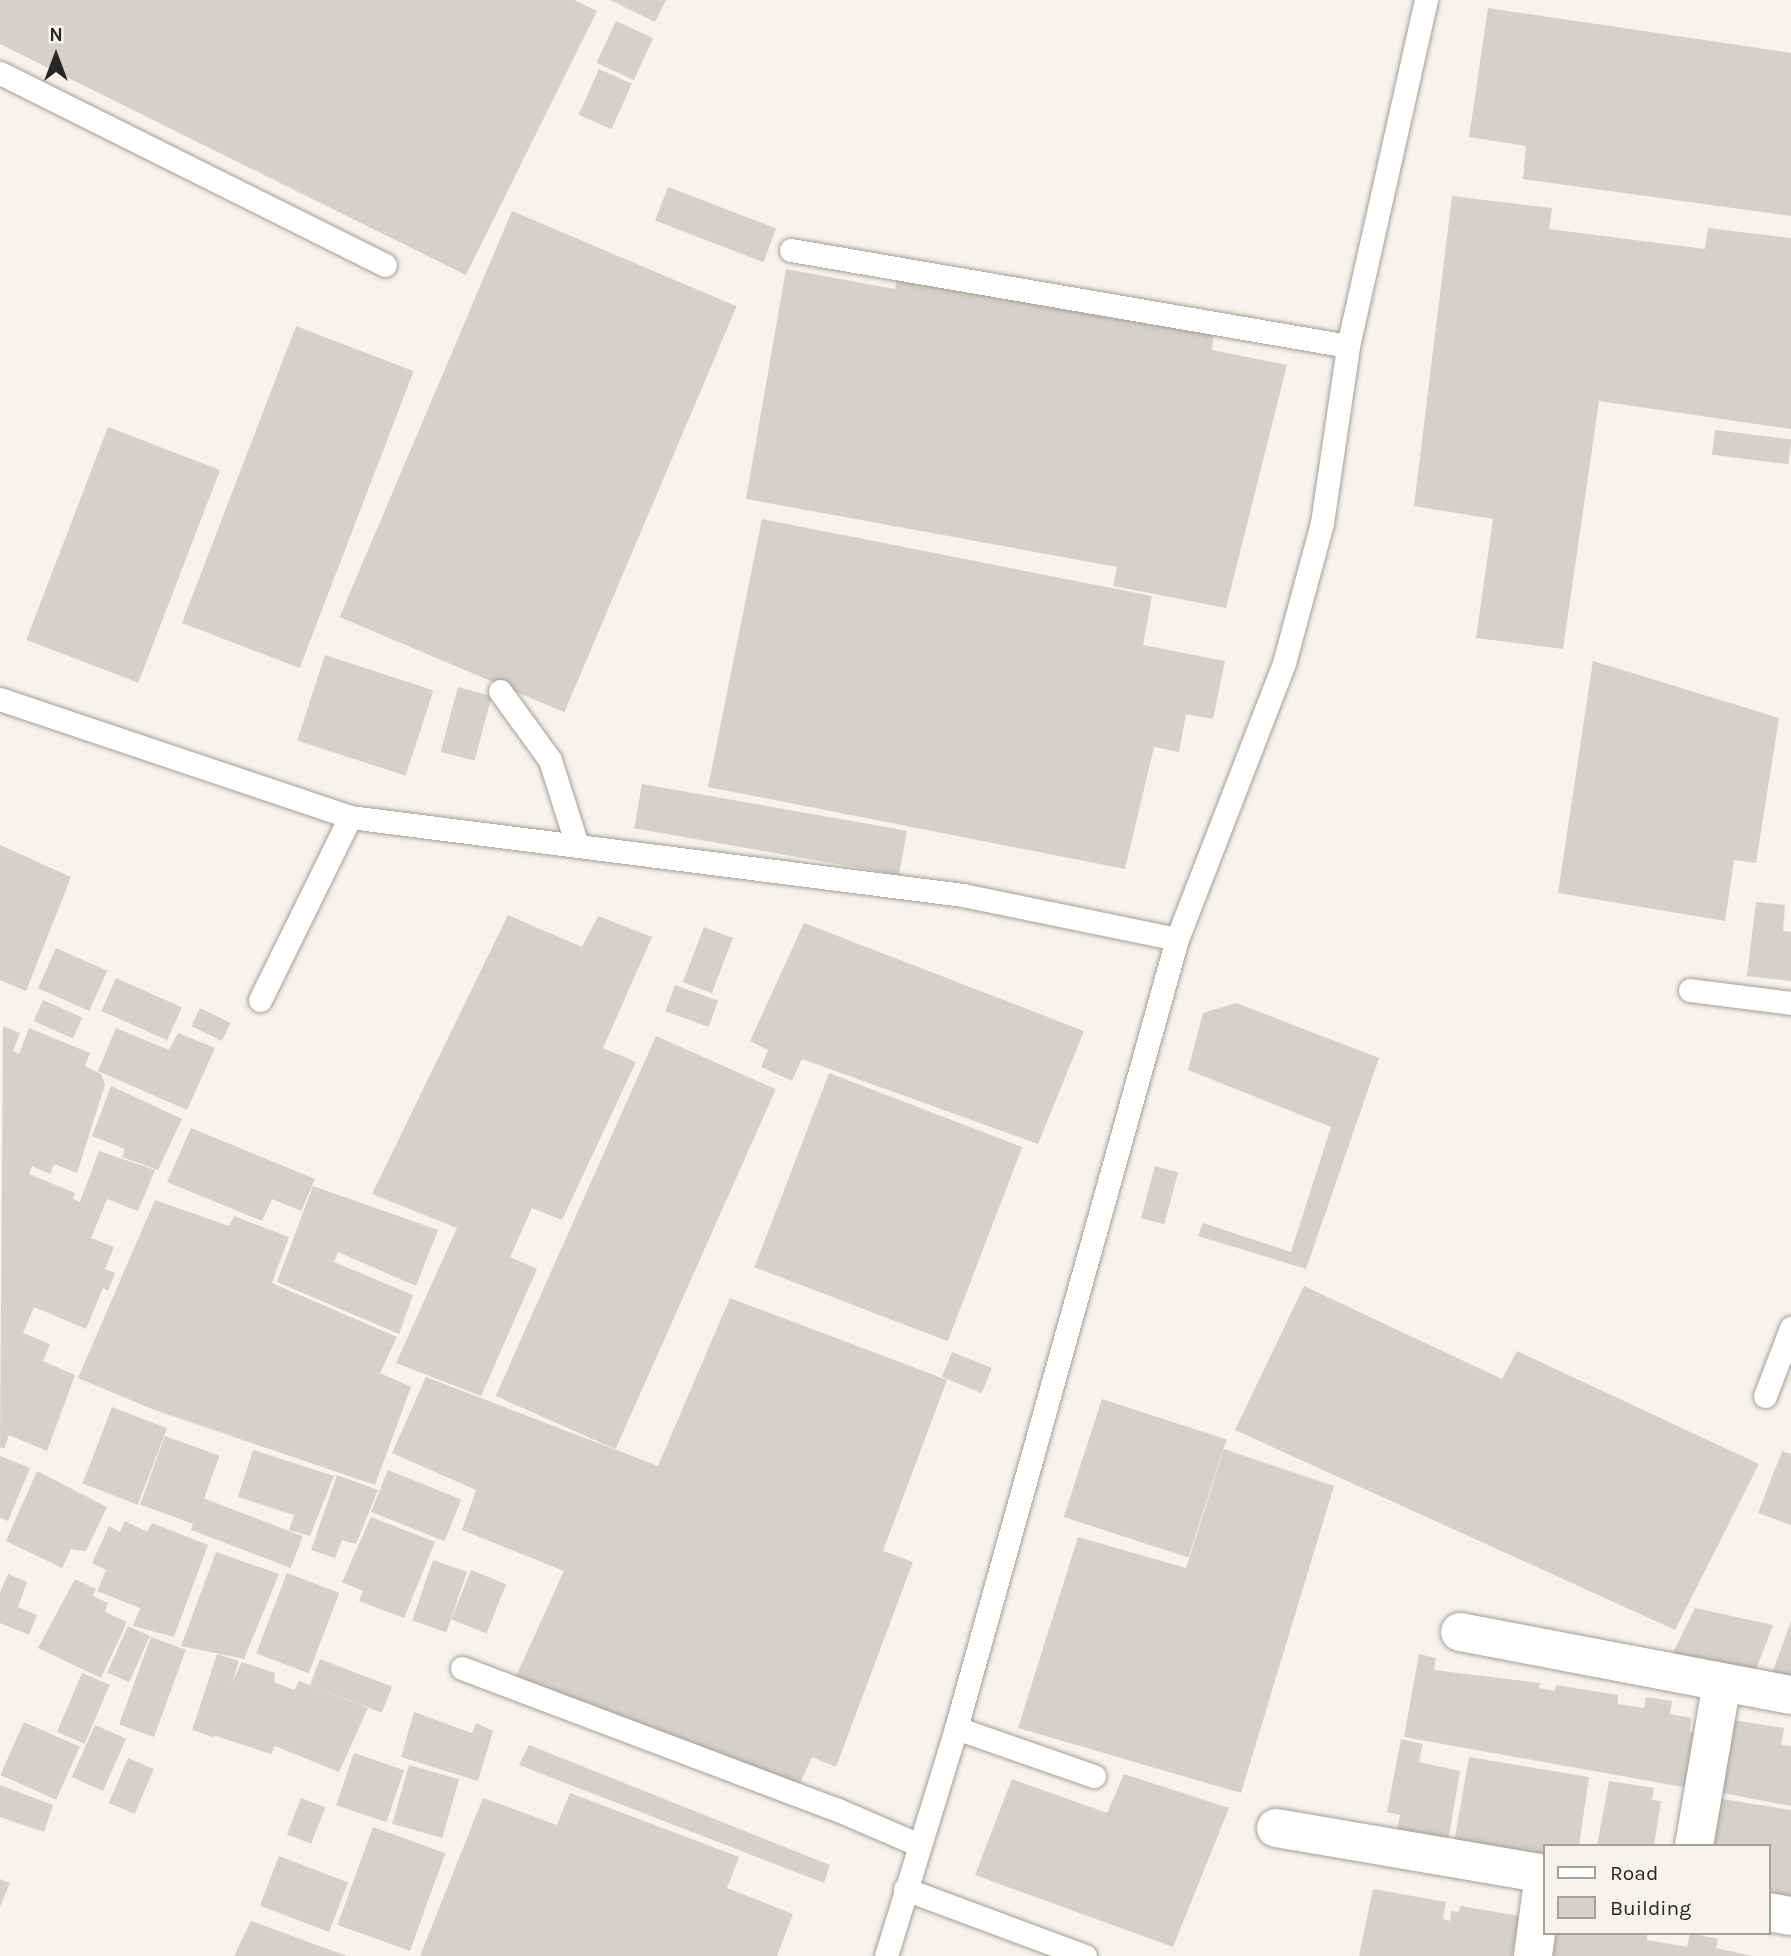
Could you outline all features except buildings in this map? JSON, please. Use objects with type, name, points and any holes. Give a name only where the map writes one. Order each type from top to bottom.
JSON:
[{"type":"street","points":[[1460,1632],[1791,1695]]},
{"type":"street","points":[[1694,1844],[1722,1682]]},
{"type":"street","points":[[1276,1828],[1542,1874]]},
{"type":"street","points":[[1533,1956],[1542,1889]]},
{"type":"street","points":[[1770,1912],[1791,1916]]},
{"type":"lane","points":[[886,1956],[956,1728],[1177,939],[1284,663],[1322,523],[1348,346],[1426,0]]},
{"type":"lane","points":[[0,74],[385,265]]},
{"type":"lane","points":[[791,250],[1348,346]]},
{"type":"lane","points":[[500,691],[550,760],[577,845]]},
{"type":"lane","points":[[0,699],[350,817],[963,895],[1177,939]]},
{"type":"lane","points":[[260,1000],[350,817]]},
{"type":"lane","points":[[1690,990],[1791,1003]]},
{"type":"lane","points":[[1765,1396],[1791,1328]]},
{"type":"lane","points":[[462,1668],[836,1809],[919,1845]]},
{"type":"lane","points":[[956,1728],[1094,1776]]},
{"type":"lane","points":[[905,1889],[1085,1956]]}]
